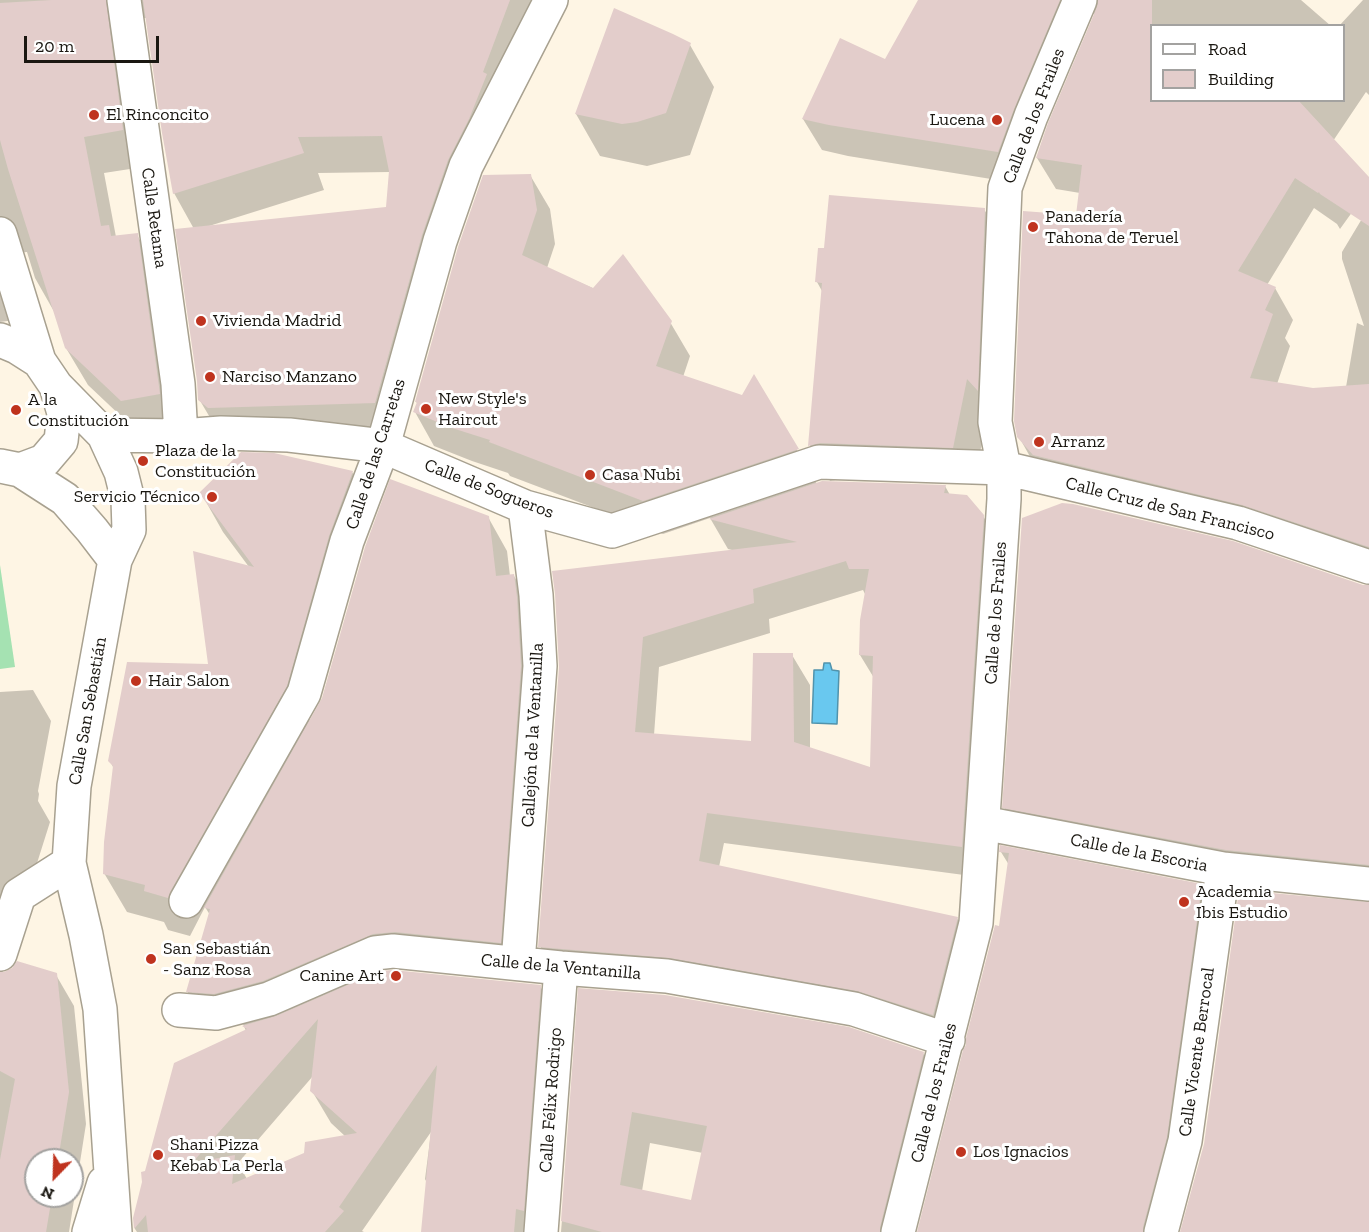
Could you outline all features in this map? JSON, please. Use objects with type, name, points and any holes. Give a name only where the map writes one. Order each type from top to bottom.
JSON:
[{"type":"street","name":"Calle Retama","points":[[124,0],[178,384],[181,436]]},
{"type":"street","name":"Calle de las Carretas","points":[[186,901],[304,693],[347,541],[382,446],[440,241],[466,166],[551,0]]},
{"type":"street","name":"Calle de los Frailes","points":[[898,1232],[976,923],[1004,499],[1004,468],[995,422],[1005,188],[1030,116],[1080,0]]},
{"type":"street","points":[[0,234],[47,373],[64,413],[61,441],[44,461],[10,468]]},
{"type":"street","points":[[0,340],[17,347],[47,373],[104,435],[121,472],[128,500],[129,530],[115,560],[65,499],[10,468]]},
{"type":"street","name":"Calle de Sogueros","points":[[181,436],[221,433],[289,435],[382,446],[525,507],[612,531],[819,462],[1004,468]]},
{"type":"street","points":[[104,435],[181,436]]},
{"type":"street","name":"Calle Cruz de San Francisco","points":[[1004,468],[1238,523],[1369,567]]},
{"type":"street","name":"Callejón de la Ventanilla","points":[[518,963],[540,666],[536,595],[525,507]]},
{"type":"street","name":"Calle San Sebastián","points":[[115,560],[74,786],[69,862],[100,1009],[115,1232]]},
{"type":"street","name":"Calle de la Escoria","points":[[982,823],[1223,869],[1369,884]]},
{"type":"street","points":[[0,954],[19,895],[69,862]]},
{"type":"street","name":"Calle Vicente Berrocal","points":[[1161,1232],[1185,1141],[1223,869]]},
{"type":"street","name":"Calle de la Ventanilla","points":[[179,1010],[216,1013],[269,999],[375,953],[393,951],[668,976],[854,1010],[948,1040]]},
{"type":"street","name":"Calle Félix Rodrigo","points":[[541,1232],[561,968]]},
{"type":"street","name":"Calle San Sebastián","points":[[89,1232],[111,1161]]},
{"type":"green space","points":[[0,565],[15,667],[0,669]]},
{"type":"water","points":[[824,663],[830,663],[832,670],[839,671],[837,724],[812,723],[814,670],[823,670]]},
{"type":"building","points":[[106,0],[123,130],[84,137],[101,226],[109,225],[111,236],[138,233],[160,394],[121,401],[65,348],[0,140],[0,3]]},
{"type":"building","points":[[143,0],[510,0],[483,72],[487,74],[469,119],[448,160],[422,235],[375,403],[208,408],[198,400],[175,229],[386,207],[389,171],[382,136],[298,137],[304,153],[173,194]]},
{"type":"building","points":[[918,0],[1060,0],[998,152],[802,119],[840,38],[885,59]]},
{"type":"building","points":[[1098,0],[1152,0],[1150,102],[1300,102],[1369,177],[1369,226],[1295,178],[1238,271],[1276,287],[1265,310],[1273,314],[1250,378],[1313,388],[1369,384],[1369,547],[1242,505],[1033,455],[1017,437],[1014,421],[1023,211],[1076,215],[1082,165],[1036,158],[1048,123]]},
{"type":"building","points":[[614,8],[691,43],[666,113],[622,124],[575,114]]},
{"type":"building","points":[[531,174],[537,210],[522,255],[593,288],[623,254],[672,321],[656,366],[742,395],[754,374],[799,449],[643,501],[413,412],[458,247],[483,175]]},
{"type":"building","points":[[829,195],[985,208],[978,391],[967,379],[953,448],[820,443],[808,446],[822,283],[815,282],[818,248],[824,248]]},
{"type":"building","points":[[241,452],[274,453],[353,471],[329,536],[287,686],[168,898],[144,891],[145,885],[103,874],[104,842],[113,766],[108,761],[127,662],[208,664],[193,551],[254,567],[199,493]]},
{"type":"building","points":[[390,479],[489,516],[496,576],[514,574],[521,666],[501,943],[395,932],[373,934],[263,981],[214,994],[186,992],[210,909],[204,908],[322,698],[365,547]]},
{"type":"building","points":[[822,481],[946,485],[944,493],[967,495],[984,515],[962,847],[707,813],[699,861],[958,917],[933,1015],[857,991],[670,958],[538,947],[559,667],[552,571],[797,542],[709,519]],"holes":[[[846,561],[849,569],[869,569],[860,620],[859,655],[873,656],[870,767],[794,742],[793,653],[753,653],[751,741],[635,732],[643,637],[754,603],[753,589]]]},
{"type":"building","points":[[1062,503],[1233,541],[1363,585],[1369,585],[1369,865],[1226,850],[1002,808],[1022,518]]},
{"type":"building","points":[[1000,845],[1202,884],[1167,1137],[1143,1232],[917,1232],[995,925],[999,926],[1009,853],[999,852]]},
{"type":"building","points":[[1239,890],[1369,902],[1369,1232],[1180,1232],[1204,1144]]},
{"type":"building","points":[[17,961],[57,973],[69,1092],[60,1148],[24,1148],[24,1208],[50,1208],[46,1232],[0,1232],[0,1160],[15,1079],[0,1071],[0,972],[12,968]]},
{"type":"building","points":[[393,970],[541,985],[524,1211],[516,1209],[514,1232],[421,1232],[437,1065],[339,1207],[344,1211],[325,1232],[148,1232],[146,1215],[134,1229],[133,1218],[142,1182],[141,1172],[145,1171],[174,1063],[247,1029],[242,1026],[276,1016],[380,971]],"holes":[[[318,1019],[310,1091],[357,1133],[305,1142],[304,1153],[232,1184],[235,1155],[192,1163]]]},
{"type":"building","points":[[578,988],[665,995],[849,1027],[924,1052],[880,1232],[602,1232],[561,1221]],"holes":[[[632,1112],[707,1126],[691,1200],[620,1185]]]},
{"type":"place","name":"El Rinconcito","points":[[94,115]]},
{"type":"place","name":"Lucena","points":[[997,120]]},
{"type":"place","name":"Panadería Tahona de Teruel","points":[[1033,227]]},
{"type":"place","name":"Vivienda Madrid","points":[[201,321]]},
{"type":"place","name":"Narciso Manzano","points":[[210,377]]},
{"type":"place","name":"New Style's Haircut","points":[[426,409]]},
{"type":"place","name":"A la Constitución","points":[[16,410]]},
{"type":"place","name":"Arranz","points":[[1039,442]]},
{"type":"place","name":"Plaza de la Constitución","points":[[143,461]]},
{"type":"place","name":"Casa Nubi","points":[[590,475]]},
{"type":"place","name":"Servicio Técnico","points":[[212,497]]},
{"type":"place","name":"Hair Salon","points":[[136,681]]},
{"type":"place","name":"Academia Ibis Estudio","points":[[1184,902]]},
{"type":"place","name":"San Sebastián - Sanz Rosa","points":[[151,959]]},
{"type":"place","name":"Canine Art","points":[[396,976]]},
{"type":"place","name":"Los Ignacios","points":[[961,1152]]},
{"type":"place","name":"Shani Pizza Kebab La Perla","points":[[158,1155]]}]
